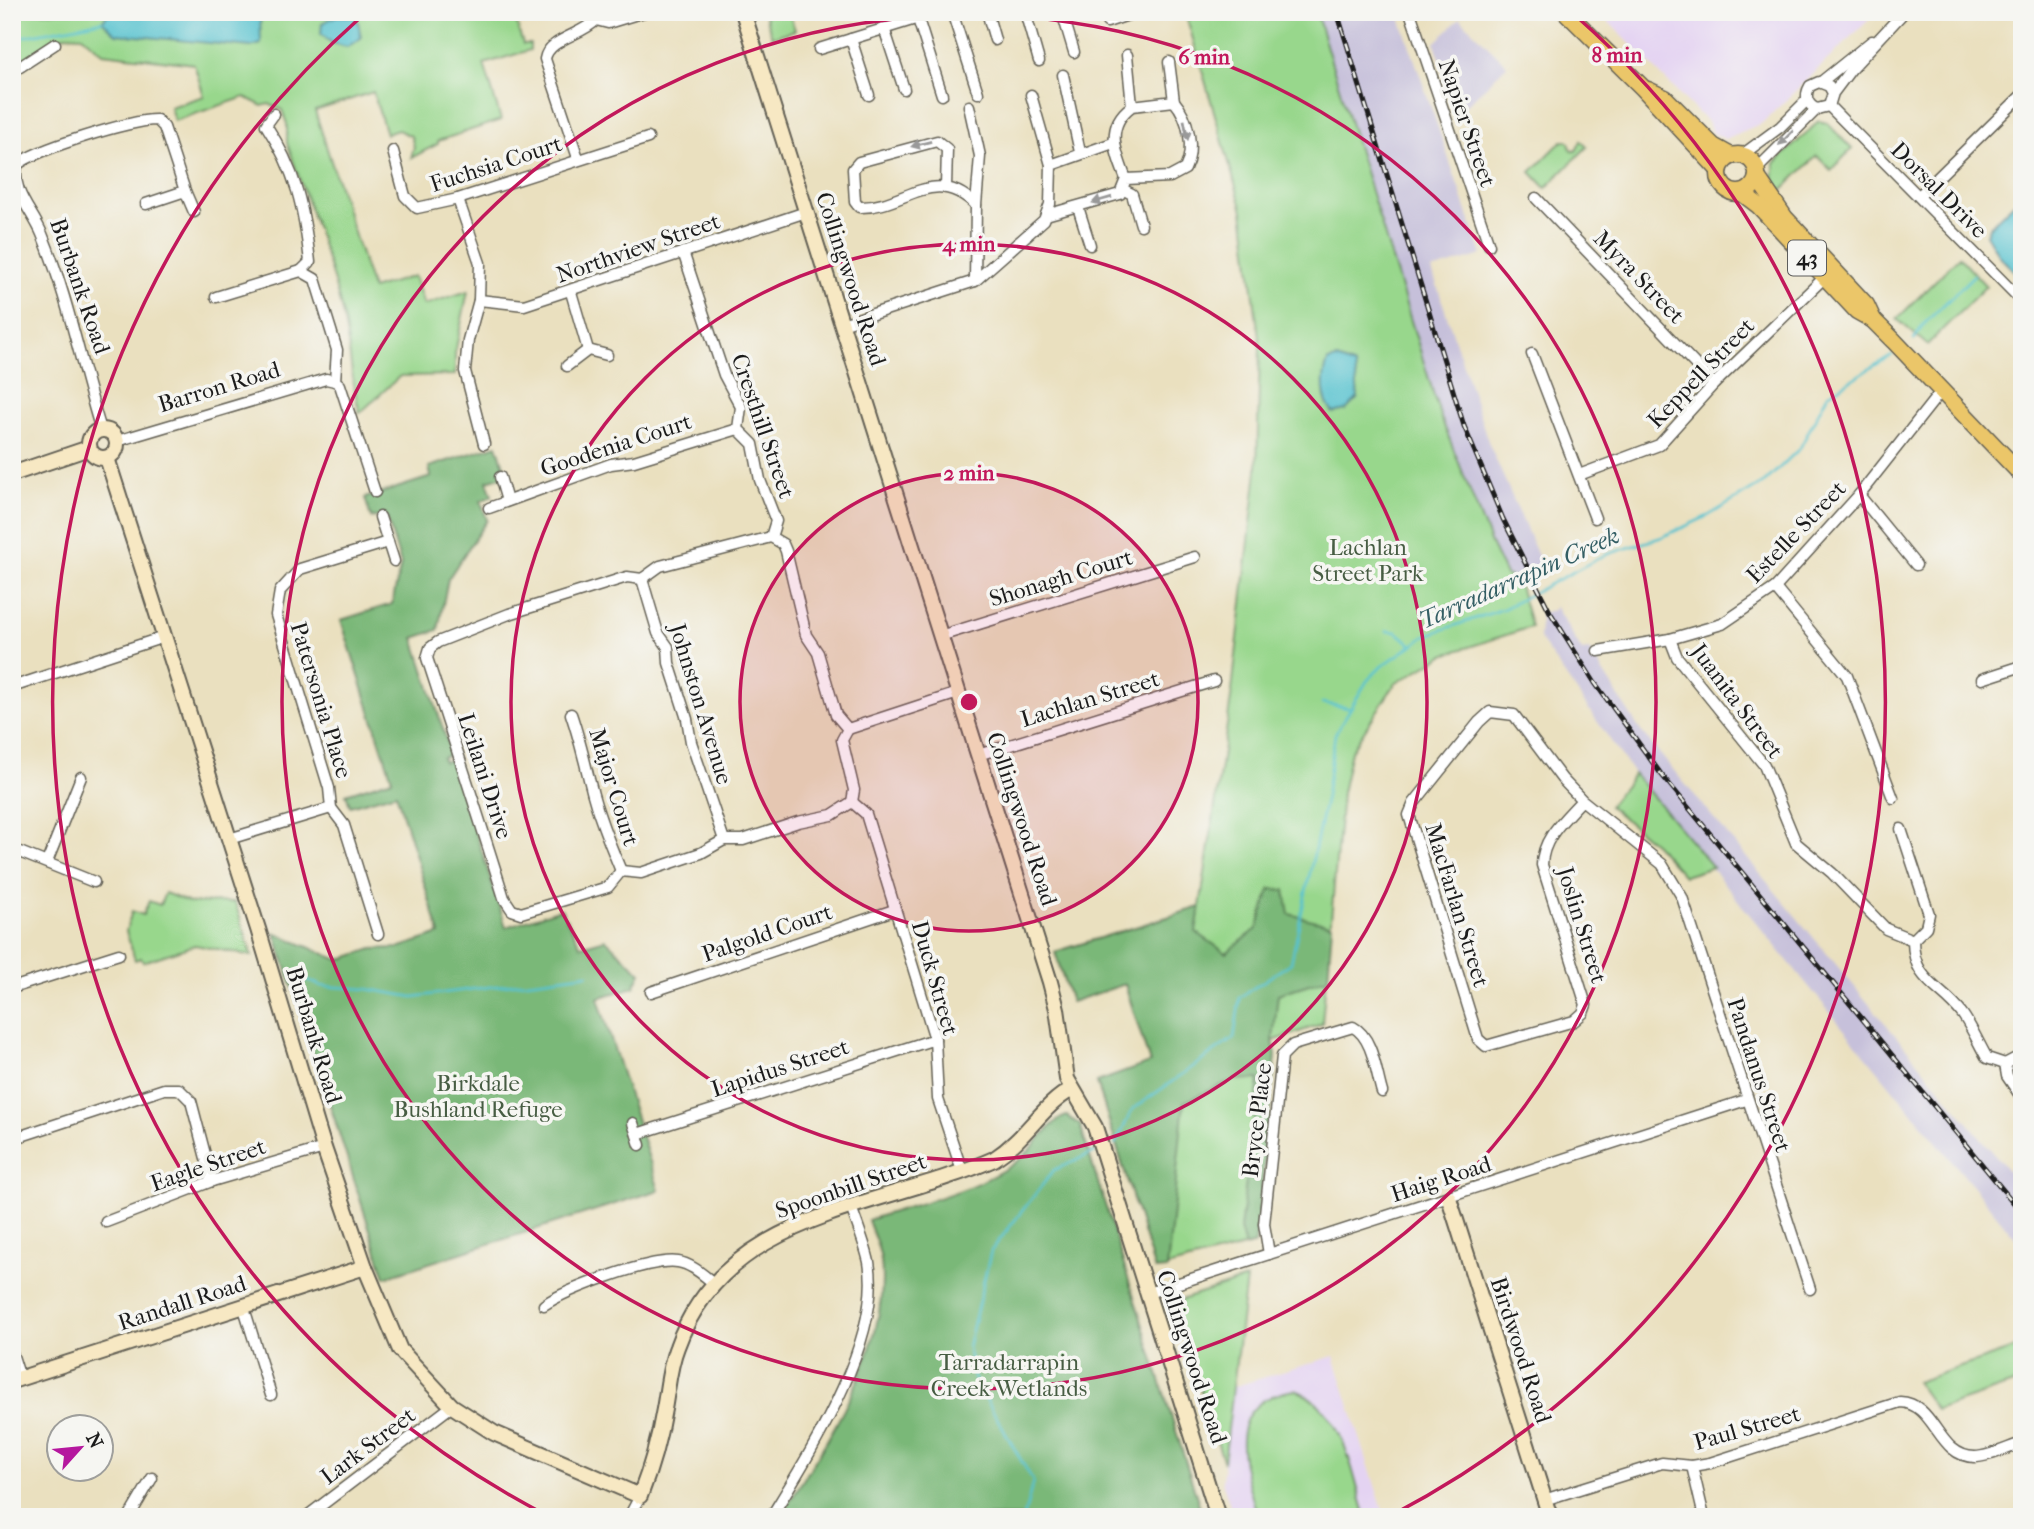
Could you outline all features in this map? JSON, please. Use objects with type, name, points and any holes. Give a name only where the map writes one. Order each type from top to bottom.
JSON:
[{"type":"main road","name":"43","points":[[1568,13],[1719,170],[1724,188],[1742,193],[1759,206],[1829,273]]},
{"type":"main road","name":"43","points":[[1643,88],[1665,98],[1713,146],[1751,160],[1785,218],[1857,311],[1873,320],[2022,475]]},
{"type":"main road","points":[[1719,170],[1737,156]]},
{"type":"main road","points":[[1742,193],[1752,187],[1757,173]]},
{"type":"street","points":[[578,158],[545,59],[549,47],[584,31],[593,16],[608,23],[644,12]]},
{"type":"street","name":"Collingwood Road","points":[[743,12],[1050,982],[1059,1020],[1063,1068],[1072,1089],[1095,1127],[1218,1517]]},
{"type":"street","points":[[819,49],[915,16],[938,12]]},
{"type":"street","points":[[952,12],[978,93]]},
{"type":"street","points":[[987,12],[995,40]]},
{"type":"street","points":[[1025,12],[1040,61]]},
{"type":"street","points":[[1062,12],[1074,52]]},
{"type":"street","points":[[1104,12],[1107,22],[1137,12]]},
{"type":"street","name":"Napier Street","points":[[1410,12],[1489,245]]},
{"type":"street","points":[[1737,156],[1780,127],[1807,100],[1810,86],[1821,82],[1877,38],[1904,12]]},
{"type":"street","points":[[915,16],[942,95]]},
{"type":"street","points":[[884,28],[904,89]]},
{"type":"street","points":[[1757,173],[1817,109],[1829,106],[1833,93],[1877,38]]},
{"type":"street","points":[[850,39],[869,95]]},
{"type":"street","points":[[12,72],[55,44]]},
{"type":"street","points":[[1127,55],[1132,106]]},
{"type":"street","points":[[1125,185],[1170,177],[1185,169],[1190,152],[1187,125],[1174,102],[1169,62]]},
{"type":"street","points":[[1063,75],[1080,152]]},
{"type":"street","points":[[1821,82],[1829,86],[1833,93]]},
{"type":"street","points":[[842,324],[975,281],[1046,215],[1050,204],[1051,165],[1031,95]]},
{"type":"street","points":[[1919,196],[2022,95]]},
{"type":"street","points":[[1807,100],[1817,109]]},
{"type":"street","points":[[1141,225],[1112,143],[1119,120],[1132,106],[1174,102]]},
{"type":"street","points":[[968,106],[980,156],[975,205],[975,281]]},
{"type":"street","name":"Dorsal Drive","points":[[1829,106],[2022,301]]},
{"type":"street","points":[[254,128],[266,125],[274,114]]},
{"type":"street","points":[[15,163],[110,130],[157,120],[164,127],[194,212]]},
{"type":"street","points":[[216,297],[301,271],[310,262],[304,206],[281,149],[266,125]]},
{"type":"street","name":"Fuchsia Court","points":[[393,151],[405,196],[412,206],[430,206],[648,138]]},
{"type":"street","points":[[946,187],[947,149],[937,141],[859,162],[853,169],[855,202],[859,207],[936,185],[946,187],[975,205]]},
{"type":"street","points":[[1051,165],[1080,152],[1112,143]]},
{"type":"street","name":"Burbank Road","points":[[15,163],[19,192],[46,243],[101,430]]},
{"type":"street","points":[[1046,215],[1120,194],[1125,185]]},
{"type":"street","points":[[146,204],[185,191]]},
{"type":"street","name":"Myra Street","points":[[1536,198],[1714,384]]},
{"type":"street","points":[[458,199],[480,263],[479,300],[468,340],[465,371],[484,444]]},
{"type":"street","points":[[1078,206],[1090,245]]},
{"type":"street","name":"Northview Street","points":[[479,300],[524,304],[571,292],[806,212]]},
{"type":"street","name":"Cresthill Street","points":[[683,252],[724,374],[740,407],[738,429],[753,444],[760,480],[776,521],[771,537]]},
{"type":"street","points":[[301,271],[315,279],[337,350],[335,381],[340,385],[375,492]]},
{"type":"street","name":"Keppell Street","points":[[1579,475],[1660,445],[1714,384],[1829,273]]},
{"type":"street","points":[[571,292],[588,350]]},
{"type":"street","points":[[588,350],[607,355]]},
{"type":"street","points":[[566,366],[588,350]]},
{"type":"street","points":[[1532,354],[1595,518]]},
{"type":"street","name":"Barron Road","points":[[117,441],[326,379],[335,381]]},
{"type":"street","name":"Estelle Street","points":[[1598,651],[1670,639],[1722,624],[1775,589],[1859,495],[1942,390]]},
{"type":"street","name":"Goodenia Court","points":[[489,508],[611,464],[634,461],[738,429]]},
{"type":"street","points":[[101,430],[109,432],[117,441],[116,450],[107,458],[94,456],[89,448],[91,436],[101,430]]},
{"type":"street","points":[[12,474],[89,448]]},
{"type":"street","name":"Burbank Road","points":[[107,458],[324,1148],[365,1267],[400,1350],[452,1406],[494,1433],[640,1496]]},
{"type":"street","points":[[500,477],[507,501]]},
{"type":"street","points":[[1859,495],[1916,565]]},
{"type":"street","points":[[380,517],[394,561]]},
{"type":"street","points":[[771,537],[783,544],[786,551],[806,635],[818,653],[836,715],[848,729]]},
{"type":"street","name":"Leilani Drive","points":[[621,871],[608,887],[557,903],[521,913],[507,906],[427,658],[430,648],[438,642],[483,627],[509,614],[627,578],[642,579],[660,566],[771,537]]},
{"type":"street","name":"Patersonia Place","points":[[377,934],[344,825],[331,808],[329,788],[275,615],[280,591],[300,569],[388,542]]},
{"type":"street","name":"Shonagh Court","points":[[940,636],[1195,557]]},
{"type":"street","name":"Johnston Avenue","points":[[642,579],[658,633],[668,647],[669,663],[687,719],[691,743],[724,840]]},
{"type":"street","points":[[1775,589],[1847,676],[1893,798]]},
{"type":"street","points":[[12,687],[164,637]]},
{"type":"street","name":"Juanita Street","points":[[1670,639],[1677,657],[1764,765],[1789,833],[1796,843],[1832,873],[1886,929],[1913,940]]},
{"type":"street","points":[[1982,679],[2022,666]]},
{"type":"street","name":"Lachlan Street","points":[[978,755],[1214,681]]},
{"type":"street","points":[[621,871],[641,873],[701,853],[724,840],[743,840],[798,822],[832,815],[852,802],[854,790],[842,740],[848,729],[958,693]]},
{"type":"street","name":"MacFarlan Street","points":[[1486,1046],[1478,1039],[1409,815],[1415,803],[1490,712],[1514,715],[1562,779],[1582,800],[1671,874]]},
{"type":"street","name":"Major Court","points":[[570,714],[585,751],[589,781],[603,827],[621,871]]},
{"type":"street","points":[[47,862],[81,777]]},
{"type":"street","name":"Joslin Street","points":[[1486,1046],[1574,1021],[1583,1013],[1586,1005],[1542,865],[1542,852],[1546,842],[1582,800]]},
{"type":"street","name":"Duck Street","points":[[852,802],[866,814],[935,1038],[939,1099],[962,1171]]},
{"type":"street","points":[[229,839],[331,808]]},
{"type":"street","points":[[1901,830],[1929,914],[1926,927],[1913,940],[1917,968],[1934,989],[1963,1015],[1987,1058],[2005,1064],[2022,1055]]},
{"type":"street","points":[[12,849],[94,882]]},
{"type":"street","name":"Pandanus Street","points":[[1671,874],[1682,897],[1746,1100],[1810,1289]]},
{"type":"street","name":"Palgold Court","points":[[651,992],[894,910]]},
{"type":"street","points":[[12,988],[119,954]]},
{"type":"street","name":"Bryce Place","points":[[1269,1254],[1264,1224],[1282,1056],[1293,1045],[1353,1027],[1361,1031],[1366,1040],[1382,1092]]},
{"type":"street","name":"Lapidus Street","points":[[633,1123],[639,1140],[935,1038]]},
{"type":"street","points":[[2005,1064],[2007,1076],[2022,1098]]},
{"type":"street","points":[[12,1139],[164,1089],[179,1089],[191,1101],[212,1181]]},
{"type":"street","name":"Spoonbill Street","points":[[629,1517],[640,1496],[660,1432],[677,1346],[695,1311],[715,1284],[750,1251],[771,1238],[851,1207],[994,1159],[1017,1143],[1051,1103],[1072,1089]]},
{"type":"street","name":"Haig Road","points":[[1148,1293],[1746,1100]]},
{"type":"street","name":"Eagle Street","points":[[106,1222],[212,1181],[324,1148]]},
{"type":"street","name":"Birdwood Road","points":[[1449,1198],[1550,1517]]},
{"type":"street","points":[[771,1517],[839,1398],[860,1340],[870,1294],[869,1263],[851,1207]]},
{"type":"street","points":[[544,1305],[559,1294],[660,1262],[686,1265],[715,1284]]},
{"type":"street","name":"Randall Road","points":[[16,1380],[365,1267]]},
{"type":"street","points":[[244,1308],[271,1395]]},
{"type":"street","points":[[12,1353],[16,1380]]},
{"type":"street","name":"Paul Street","points":[[1544,1500],[1662,1463],[1692,1466],[1900,1402],[1919,1407],[1952,1450],[1962,1456],[1978,1457],[2022,1443]]},
{"type":"street","name":"Lark Street","points":[[306,1517],[452,1406]]},
{"type":"street","points":[[1692,1466],[1703,1517]]},
{"type":"street","points":[[129,1517],[152,1478]]},
{"type":"shaded area","points":[[1316,12],[1398,12],[1482,255],[1432,270],[1489,444],[1543,567],[1527,575],[1530,580],[1506,575],[1440,415]]},
{"type":"shaded area","points":[[1599,12],[1877,12],[1762,123],[1725,139],[1712,132],[1709,124]]},
{"type":"shaded area","points":[[1460,18],[1507,65],[1466,106],[1450,90],[1435,43]]},
{"type":"shaded area","points":[[1555,606],[1582,651],[1589,650],[1640,730],[2022,1187],[2022,1246],[1634,774],[1539,638],[1541,613],[1553,610]]},
{"type":"shaded area","points":[[1334,1356],[1385,1517],[1234,1517],[1222,1481],[1233,1387]]},
{"type":"green space","points":[[12,12],[513,12],[523,44],[530,44],[530,50],[484,64],[501,120],[438,141],[438,144],[411,158],[414,147],[411,136],[398,130],[386,134],[373,92],[315,111],[372,289],[414,276],[424,305],[468,291],[455,353],[455,375],[400,376],[360,413],[342,312],[287,143],[287,124],[282,110],[269,104],[262,106],[245,97],[174,121],[170,107],[204,96],[194,64],[103,53],[82,36],[65,35],[12,69]]},
{"type":"green space","points":[[764,12],[789,12],[795,30],[772,37]]},
{"type":"green space","name":"Lachlan Street Park","points":[[1185,12],[1316,12],[1440,415],[1491,544],[1506,575],[1517,579],[1531,627],[1444,655],[1395,684],[1351,751],[1342,793],[1322,1024],[1273,1041],[1276,1055],[1255,1244],[1155,1270],[1097,1082],[1150,1063],[1125,984],[1071,1002],[1055,952],[1200,907],[1232,691],[1257,470],[1260,345],[1243,211]]},
{"type":"green space","points":[[1819,121],[1827,123],[1852,149],[1831,170],[1817,156],[1780,192],[1773,177],[1775,163]]},
{"type":"green space","points":[[1562,141],[1569,141],[1571,150],[1576,151],[1581,141],[1587,147],[1546,188],[1531,172]]},
{"type":"green space","points":[[1959,257],[1986,286],[1927,345],[1897,319]]},
{"type":"green space","name":"Birkdale Bushland Refuge","points":[[497,445],[507,475],[487,481],[492,496],[481,501],[487,520],[448,579],[438,630],[414,638],[451,754],[442,758],[444,762],[452,759],[506,927],[561,909],[581,946],[605,939],[641,973],[634,987],[598,998],[659,1190],[385,1277],[275,933],[339,960],[372,949],[398,948],[440,934],[396,793],[350,806],[346,794],[392,779],[341,620],[392,604],[401,564],[386,515],[371,518],[365,498],[431,477],[429,467]]},
{"type":"green space","points":[[1634,774],[1713,867],[1684,876],[1655,844],[1609,806]]},
{"type":"green space","points":[[1270,889],[1285,890],[1289,914],[1332,925],[1328,978],[1278,994],[1273,1040],[1276,1055],[1255,1244],[1245,1247],[1240,1229],[1259,1079],[1233,1080],[1184,1102],[1167,1269],[1155,1270],[1097,1082],[1150,1063],[1125,984],[1071,1002],[1055,952],[1200,907],[1196,932],[1226,953],[1257,929]]},
{"type":"green space","points":[[165,893],[190,903],[235,902],[252,956],[195,945],[143,962],[141,958],[135,960],[126,931],[132,911],[143,915],[149,901],[160,905]]},
{"type":"green space","name":"Tarradarrapin Creek Wetlands","points":[[1067,1116],[1080,1125],[1203,1517],[780,1517],[851,1395],[876,1328],[881,1295],[881,1261],[868,1220],[985,1180],[1020,1159],[1049,1128]]},
{"type":"green space","points":[[1246,1279],[1224,1463],[1172,1303]]},
{"type":"green space","points":[[2022,1346],[2022,1381],[1936,1410],[1916,1382]]},
{"type":"green space","points":[[1296,1390],[1312,1399],[1326,1412],[1336,1427],[1350,1462],[1366,1517],[1258,1517],[1243,1456],[1242,1437],[1246,1421],[1255,1407],[1272,1396]]},
{"type":"water","points":[[110,12],[260,12],[261,44],[251,47],[116,34],[102,21]]},
{"type":"water","points":[[336,16],[352,16],[358,21],[361,38],[347,47],[332,43],[321,34],[322,23]]},
{"type":"water","points":[[2022,195],[2022,275],[2018,275],[1999,256],[1986,234],[1989,227]]},
{"type":"water","points":[[1337,359],[1355,366],[1358,398],[1346,410],[1333,413],[1326,401],[1324,381],[1328,361]]},
{"type":"waterway","points":[[12,39],[102,21]]},
{"type":"waterway","name":"Tarradarrapin Creek","points":[[1914,340],[1923,325],[1974,275]]},
{"type":"waterway","name":"Tarradarrapin Creek","points":[[1115,1144],[1133,1109],[1234,1038],[1240,997],[1291,963],[1326,796],[1335,734],[1367,681],[1382,666],[1427,635],[1503,609],[1605,555],[1662,537],[1708,516],[1765,482],[1800,448],[1828,394],[1892,355]]},
{"type":"waterway","points":[[1387,631],[1397,632],[1411,644]]},
{"type":"waterway","points":[[1322,703],[1348,708]]},
{"type":"waterway","points":[[291,973],[321,986],[367,989],[413,997],[588,974]]},
{"type":"waterway","name":"Tarradarrapin Creek","points":[[1024,1517],[1033,1481],[974,1378],[968,1347],[991,1251],[1054,1170],[1095,1152]]},
{"type":"railway","points":[[1337,12],[1464,426],[1503,519],[1550,612],[1595,683],[1661,774],[2022,1213]]}]
